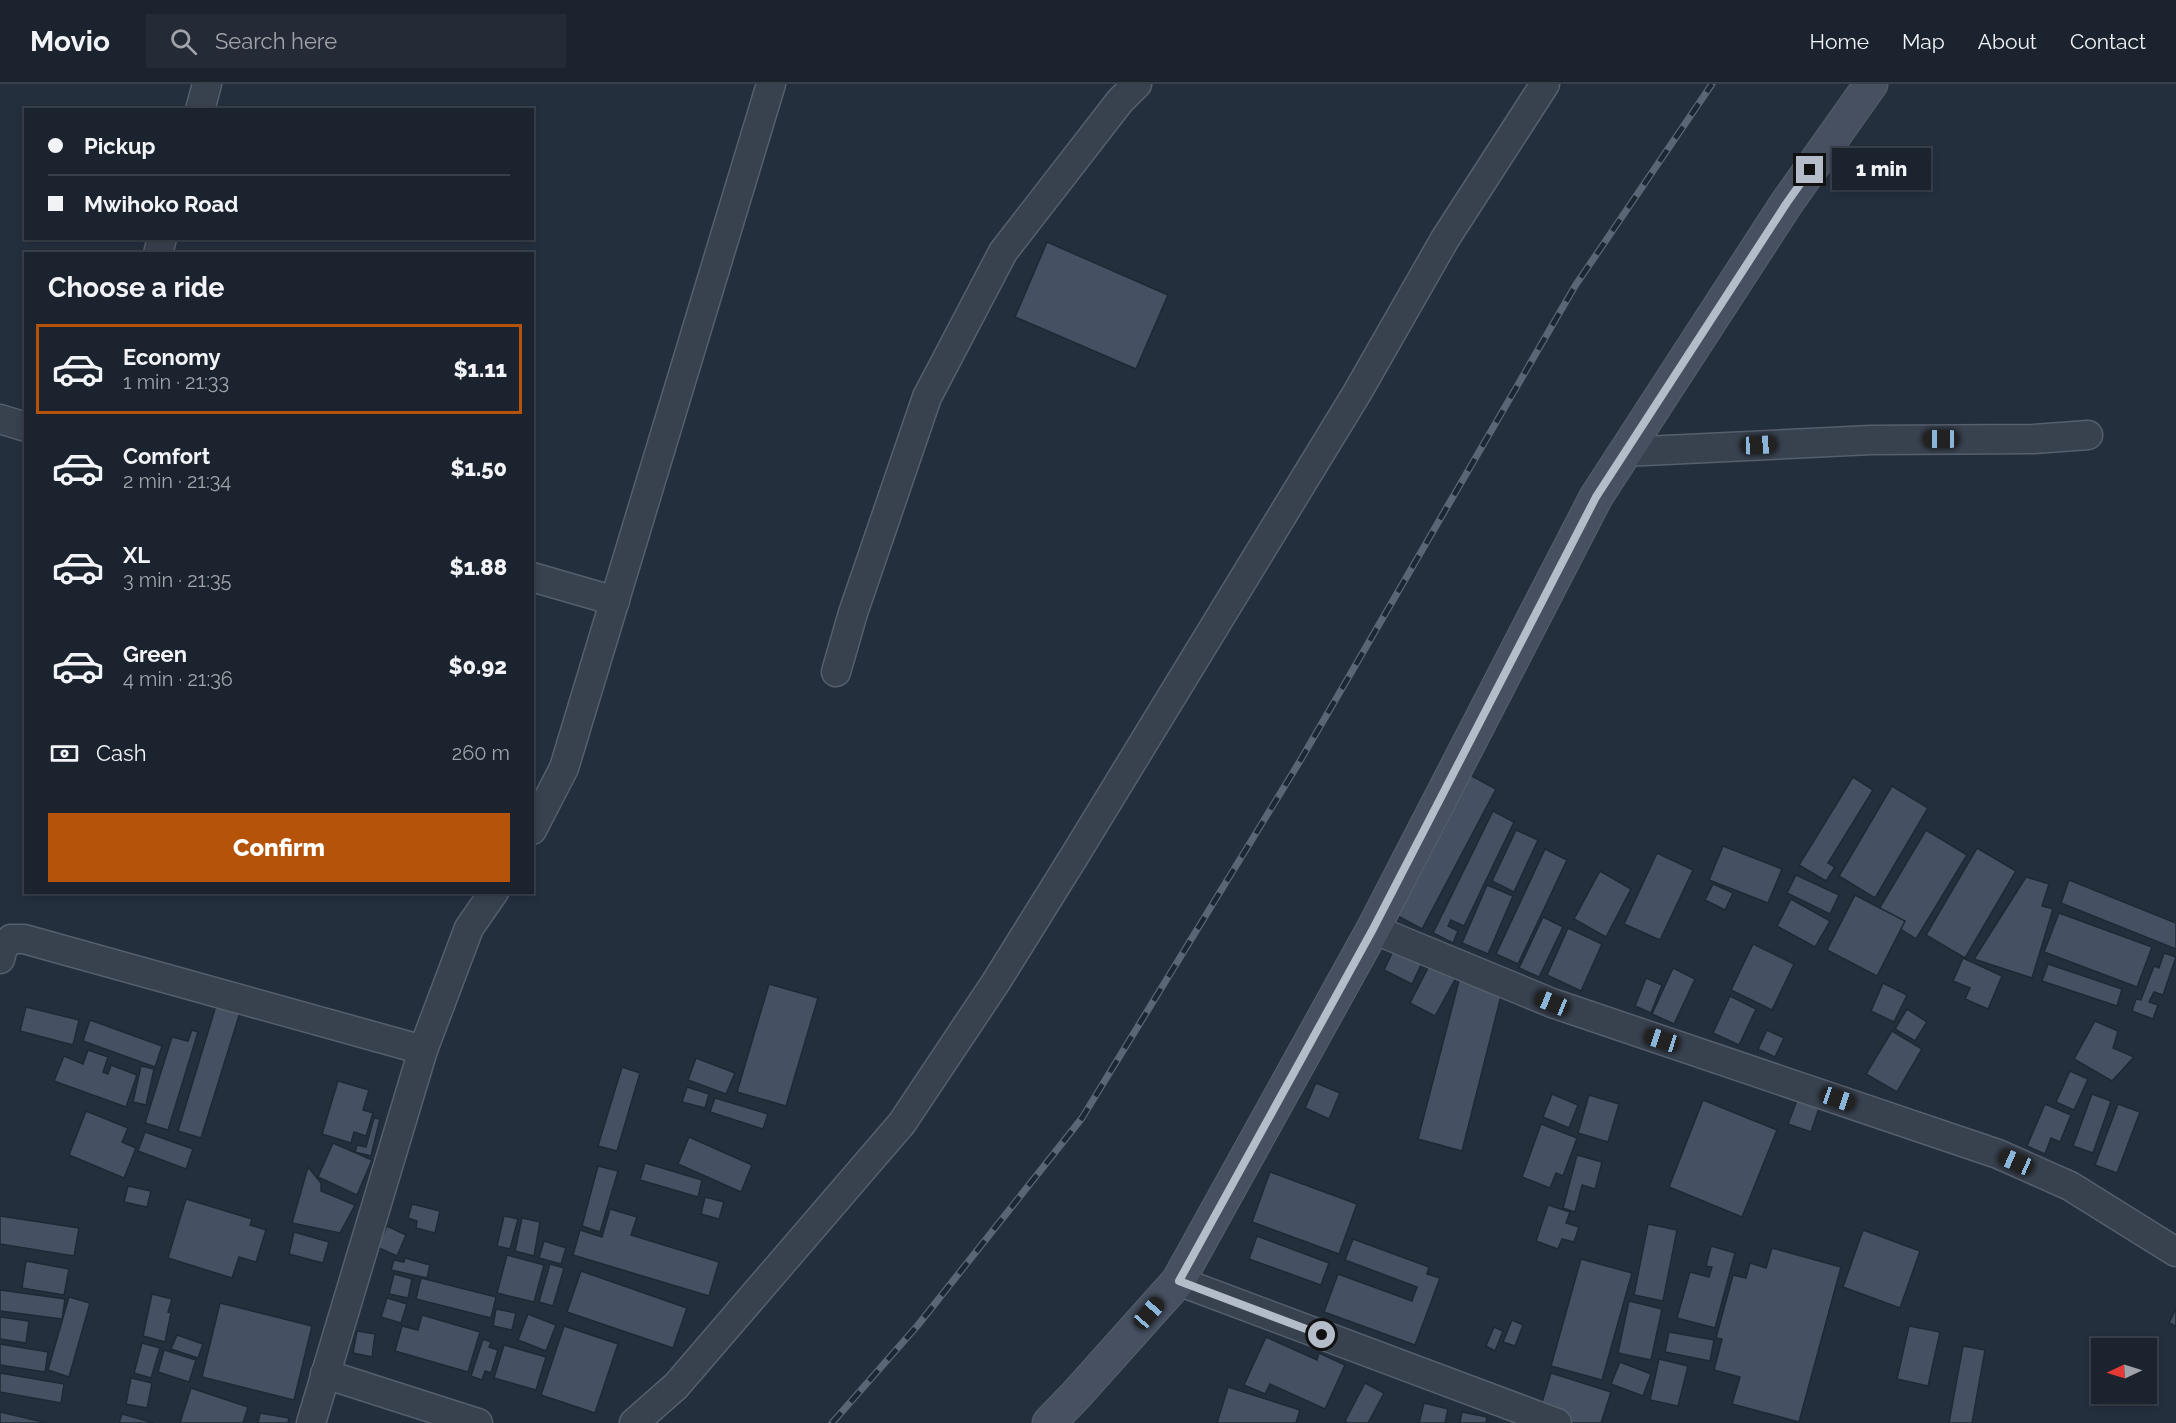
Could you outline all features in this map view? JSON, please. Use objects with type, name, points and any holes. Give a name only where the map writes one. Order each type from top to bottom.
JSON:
[{"type":"street","points":[[201,108],[207,84]]},
{"type":"street","points":[[534,826],[564,768],[771,84]]},
{"type":"street","points":[[836,672],[853,613],[927,397],[1003,252],[1120,101],[1137,84]]},
{"type":"street","points":[[634,1423],[676,1386],[902,1123],[996,982],[1069,865],[1357,393],[1445,239],[1545,84]]},
{"type":"street","points":[[1049,1423],[1179,1281],[1373,929],[1596,497],[1786,204],[1871,84]]},
{"type":"street","points":[[0,419],[24,426]]},
{"type":"street","points":[[1624,453],[1871,440],[2034,439],[2088,435]]},
{"type":"street","points":[[534,578],[615,601]]},
{"type":"street","points":[[311,1423],[423,1050],[469,928],[493,894]]},
{"type":"street","points":[[1373,929],[1552,1003],[1998,1154],[2070,1186],[2176,1252]]},
{"type":"street","points":[[0,959],[3,948],[11,939],[24,939],[423,1050]]},
{"type":"street","points":[[1179,1281],[1557,1423]]},
{"type":"street","points":[[325,1374],[478,1423]]},
{"type":"building","points":[[1047,242],[1168,295],[1136,369],[1015,317]]},
{"type":"building","points":[[1470,775],[1496,789],[1422,929],[1396,915]]},
{"type":"building","points":[[1853,777],[1873,790],[1828,863],[1835,867],[1826,881],[1799,865]]},
{"type":"building","points":[[1892,786],[1928,808],[1875,898],[1839,876]]},
{"type":"building","points":[[1493,811],[1514,822],[1464,926],[1451,920],[1448,926],[1458,931],[1453,943],[1433,933]]},
{"type":"building","points":[[1516,830],[1538,840],[1514,892],[1492,881]]},
{"type":"building","points":[[1926,830],[1967,855],[1916,939],[1876,914]]},
{"type":"building","points":[[1723,846],[1782,869],[1768,903],[1709,880]]},
{"type":"building","points":[[1977,848],[2016,871],[1965,958],[1926,935]]},
{"type":"building","points":[[1545,849],[1567,860],[1518,964],[1496,954]]},
{"type":"building","points":[[1657,853],[1693,870],[1660,940],[1624,924]]},
{"type":"building","points":[[1600,871],[1631,889],[1606,937],[1574,919]]},
{"type":"building","points":[[1796,875],[1839,895],[1830,914],[1787,893]]},
{"type":"building","points":[[2026,877],[2049,884],[2042,906],[2053,909],[2032,978],[1974,959]]},
{"type":"building","points":[[2069,880],[2176,923],[2176,949],[2061,903]]},
{"type":"building","points":[[1713,884],[1733,893],[1725,910],[1705,900]]},
{"type":"building","points":[[1487,885],[1513,896],[1488,954],[1462,943]]},
{"type":"building","points":[[1855,895],[1905,921],[1877,976],[1827,950]]},
{"type":"building","points":[[1791,899],[1830,921],[1815,947],[1777,926]]},
{"type":"building","points":[[2059,913],[2152,947],[2137,987],[2044,952]]},
{"type":"building","points":[[1543,917],[1563,927],[1539,977],[1519,968]]},
{"type":"building","points":[[1568,928],[1602,944],[1581,991],[1547,975]]},
{"type":"building","points":[[1753,944],[1794,964],[1772,1010],[1731,990]]},
{"type":"building","points":[[1395,947],[1423,961],[1412,984],[1384,970]]},
{"type":"building","points":[[2164,953],[2176,957],[2163,995],[2154,992],[2149,1002],[2158,1005],[2153,1019],[2132,1011],[2136,999],[2141,1000],[2154,966],[2159,968]]},
{"type":"building","points":[[1963,958],[2002,976],[1988,1009],[1965,999],[1970,988],[1953,981]]},
{"type":"building","points":[[1431,962],[1457,976],[1435,1016],[1410,1003]]},
{"type":"building","points":[[2048,964],[2122,989],[2117,1006],[2042,981]]},
{"type":"building","points":[[1673,968],[1695,979],[1674,1024],[1652,1014]]},
{"type":"building","points":[[1460,977],[1503,988],[1462,1151],[1418,1139]]},
{"type":"building","points":[[1646,978],[1662,985],[1651,1013],[1635,1006]]},
{"type":"building","points":[[1883,983],[1907,995],[1894,1022],[1871,1011]]},
{"type":"building","points":[[769,984],[818,998],[786,1106],[737,1092]]},
{"type":"building","points":[[1730,996],[1756,1009],[1739,1045],[1713,1033]]},
{"type":"building","points":[[218,999],[242,1006],[201,1138],[178,1131]]},
{"type":"building","points":[[26,1007],[79,1020],[73,1045],[20,1031]]},
{"type":"building","points":[[1907,1009],[1927,1022],[1915,1041],[1895,1029]]},
{"type":"building","points":[[90,1020],[162,1046],[155,1067],[83,1041]]},
{"type":"building","points":[[2095,1021],[2118,1031],[2113,1048],[2134,1057],[2112,1081],[2074,1059]]},
{"type":"building","points":[[192,1030],[198,1032],[168,1130],[145,1123],[172,1037],[188,1041]]},
{"type":"building","points":[[1767,1030],[1784,1038],[1775,1057],[1758,1049]]},
{"type":"building","points":[[1892,1031],[1922,1049],[1897,1092],[1866,1074]]},
{"type":"building","points":[[88,1050],[108,1057],[103,1072],[108,1074],[111,1065],[137,1075],[126,1107],[54,1081],[64,1056],[83,1064]]},
{"type":"building","points":[[696,1058],[735,1073],[726,1094],[688,1080]]},
{"type":"building","points":[[141,1066],[154,1069],[146,1105],[133,1102]]},
{"type":"building","points":[[622,1067],[640,1073],[617,1151],[598,1146]]},
{"type":"building","points":[[2070,1071],[2088,1079],[2074,1110],[2056,1102]]},
{"type":"building","points":[[338,1081],[369,1090],[363,1110],[373,1113],[366,1136],[354,1132],[351,1143],[322,1134]]},
{"type":"building","points":[[1316,1083],[1340,1093],[1329,1119],[1305,1108]]},
{"type":"building","points":[[687,1087],[709,1094],[705,1108],[682,1102]]},
{"type":"building","points":[[1552,1094],[1578,1105],[1569,1128],[1543,1117]]},
{"type":"building","points":[[2092,1094],[2111,1101],[2093,1153],[2073,1146]]},
{"type":"building","points":[[1589,1095],[1619,1104],[1608,1142],[1578,1133]]},
{"type":"building","points":[[715,1098],[768,1114],[763,1129],[710,1112]]},
{"type":"building","points":[[1703,1100],[1777,1130],[1742,1217],[1669,1187]]},
{"type":"building","points":[[1797,1100],[1819,1108],[1811,1132],[1788,1124]]},
{"type":"building","points":[[2045,1104],[2071,1115],[2060,1142],[2051,1138],[2045,1154],[2027,1146]]},
{"type":"building","points":[[2118,1104],[2140,1112],[2117,1173],[2095,1165]]},
{"type":"building","points":[[86,1111],[128,1128],[122,1142],[136,1148],[124,1178],[69,1155]]},
{"type":"building","points":[[374,1118],[380,1119],[371,1156],[355,1152],[357,1145],[366,1147]]},
{"type":"building","points":[[1541,1124],[1577,1138],[1563,1176],[1556,1173],[1550,1188],[1522,1177]]},
{"type":"building","points":[[145,1132],[193,1149],[186,1169],[138,1151]]},
{"type":"building","points":[[689,1137],[752,1165],[741,1192],[678,1164]]},
{"type":"building","points":[[333,1143],[372,1160],[357,1195],[318,1177]]},
{"type":"building","points":[[1577,1155],[1602,1162],[1595,1189],[1582,1185],[1575,1212],[1563,1208]]},
{"type":"building","points":[[645,1163],[702,1180],[698,1197],[640,1180]]},
{"type":"building","points":[[598,1166],[618,1171],[600,1232],[582,1226]]},
{"type":"building","points":[[308,1167],[321,1183],[321,1191],[355,1205],[340,1233],[292,1223]]},
{"type":"building","points":[[1270,1172],[1357,1204],[1339,1254],[1252,1222]]},
{"type":"building","points":[[128,1186],[151,1191],[147,1207],[124,1202]]},
{"type":"building","points":[[705,1197],[724,1202],[719,1219],[701,1214]]},
{"type":"building","points":[[186,1199],[252,1219],[250,1225],[266,1230],[256,1262],[239,1257],[232,1278],[168,1258]]},
{"type":"building","points":[[412,1204],[440,1211],[435,1233],[416,1228],[417,1221],[408,1218]]},
{"type":"building","points":[[1548,1205],[1570,1212],[1566,1223],[1579,1227],[1574,1242],[1562,1239],[1558,1249],[1536,1241]]},
{"type":"building","points":[[610,1209],[637,1217],[631,1235],[719,1262],[709,1296],[573,1255],[580,1230],[602,1237]]},
{"type":"building","points":[[0,1216],[79,1228],[74,1256],[0,1244]]},
{"type":"building","points":[[504,1216],[518,1219],[510,1249],[497,1246]]},
{"type":"building","points":[[522,1218],[540,1222],[534,1256],[515,1251]]},
{"type":"building","points":[[1648,1224],[1677,1230],[1663,1301],[1634,1295]]},
{"type":"building","points":[[387,1226],[406,1235],[397,1256],[377,1247]]},
{"type":"building","points":[[1863,1230],[1920,1251],[1900,1308],[1843,1287]]},
{"type":"building","points":[[294,1232],[329,1242],[323,1263],[289,1254]]},
{"type":"building","points":[[1257,1236],[1329,1263],[1321,1285],[1249,1259]]},
{"type":"building","points":[[1353,1239],[1429,1267],[1427,1274],[1440,1278],[1415,1345],[1324,1312],[1338,1274],[1412,1301],[1417,1287],[1345,1260]]},
{"type":"building","points":[[544,1241],[566,1248],[561,1264],[539,1258]]},
{"type":"building","points":[[1711,1246],[1735,1253],[1715,1328],[1677,1318],[1690,1272],[1709,1277],[1712,1267],[1706,1266]]},
{"type":"building","points":[[1772,1248],[1841,1267],[1799,1422],[1732,1404],[1740,1377],[1714,1370],[1722,1339],[1716,1338],[1733,1275],[1746,1278],[1750,1263],[1766,1268]]},
{"type":"building","points":[[507,1255],[544,1265],[534,1302],[497,1293]]},
{"type":"building","points":[[405,1258],[430,1265],[427,1278],[391,1270],[394,1260],[404,1262]]},
{"type":"building","points":[[1581,1259],[1632,1273],[1602,1380],[1551,1366]]},
{"type":"building","points":[[26,1261],[69,1269],[64,1295],[22,1288]]},
{"type":"building","points":[[550,1264],[564,1268],[553,1306],[539,1302]]},
{"type":"building","points":[[581,1271],[687,1308],[673,1348],[567,1312]]},
{"type":"building","points":[[394,1274],[412,1279],[408,1298],[389,1294]]},
{"type":"building","points":[[421,1278],[496,1297],[491,1318],[416,1299]]},
{"type":"building","points":[[0,1290],[65,1299],[62,1319],[0,1311]]},
{"type":"building","points":[[152,1294],[172,1299],[168,1312],[171,1313],[165,1342],[143,1336]]},
{"type":"building","points":[[69,1297],[90,1303],[69,1377],[48,1370]]},
{"type":"building","points":[[387,1298],[407,1304],[401,1323],[381,1317]]},
{"type":"building","points":[[1629,1301],[1662,1309],[1651,1360],[1618,1353]]},
{"type":"building","points":[[220,1303],[312,1326],[294,1400],[202,1377]]},
{"type":"building","points":[[2176,1308],[2176,1326],[2169,1323]]},
{"type":"building","points":[[496,1309],[516,1313],[512,1330],[493,1326]]},
{"type":"building","points":[[528,1314],[556,1325],[546,1351],[518,1340]]},
{"type":"building","points":[[422,1315],[480,1332],[468,1372],[395,1351],[402,1326],[418,1330]]},
{"type":"building","points":[[0,1317],[29,1321],[26,1343],[0,1339]]},
{"type":"building","points":[[1512,1320],[1523,1325],[1515,1346],[1503,1342]]},
{"type":"building","points":[[564,1326],[618,1344],[595,1413],[541,1395]]},
{"type":"building","points":[[1909,1326],[1940,1332],[1928,1386],[1897,1379]]},
{"type":"building","points":[[1494,1327],[1503,1331],[1495,1351],[1486,1346]]},
{"type":"building","points":[[357,1331],[375,1334],[372,1357],[353,1353]]},
{"type":"building","points":[[1669,1332],[1714,1340],[1710,1361],[1665,1352]]},
{"type":"building","points":[[177,1335],[203,1344],[198,1358],[171,1349]]},
{"type":"building","points":[[1266,1337],[1317,1360],[1319,1353],[1345,1365],[1325,1409],[1270,1384],[1265,1394],[1244,1385]]},
{"type":"building","points":[[483,1339],[491,1342],[489,1347],[498,1350],[491,1373],[485,1371],[482,1380],[471,1376]]},
{"type":"building","points":[[142,1343],[160,1348],[151,1378],[134,1373]]},
{"type":"building","points":[[0,1344],[48,1352],[45,1372],[0,1365]]},
{"type":"building","points":[[504,1345],[546,1357],[536,1390],[494,1378]]},
{"type":"building","points":[[1963,1346],[1985,1350],[1972,1423],[1949,1423]]},
{"type":"building","points":[[164,1350],[196,1360],[189,1382],[158,1372]]},
{"type":"building","points":[[1659,1359],[1688,1366],[1678,1406],[1650,1400]]},
{"type":"building","points":[[1620,1362],[1651,1374],[1643,1396],[1611,1384]]},
{"type":"building","points":[[0,1373],[64,1384],[61,1403],[0,1392]]},
{"type":"building","points":[[1551,1373],[1611,1392],[1601,1423],[1574,1423],[1539,1412]]},
{"type":"building","points":[[131,1378],[152,1383],[147,1408],[126,1404]]},
{"type":"building","points":[[1365,1383],[1384,1393],[1368,1423],[1348,1423],[1345,1421]]},
{"type":"building","points":[[1228,1387],[1300,1410],[1296,1423],[1217,1423]]},
{"type":"building","points":[[191,1388],[248,1407],[243,1423],[180,1423]]},
{"type":"building","points":[[1424,1403],[1448,1409],[1445,1423],[1419,1423]]},
{"type":"building","points":[[0,1412],[47,1423],[0,1423]]},
{"type":"building","points":[[1462,1412],[1487,1417],[1486,1423],[1460,1423]]},
{"type":"building","points":[[260,1413],[289,1418],[288,1423],[258,1423]]},
{"type":"building","points":[[122,1414],[154,1423],[119,1423]]},
{"type":"railway","points":[[832,1423],[918,1325],[1082,1118],[1300,761],[1575,286],[1712,84]]},
{"type":"route","points":[[1322,1335],[1179,1281],[1373,929],[1596,497],[1810,170]]}]
